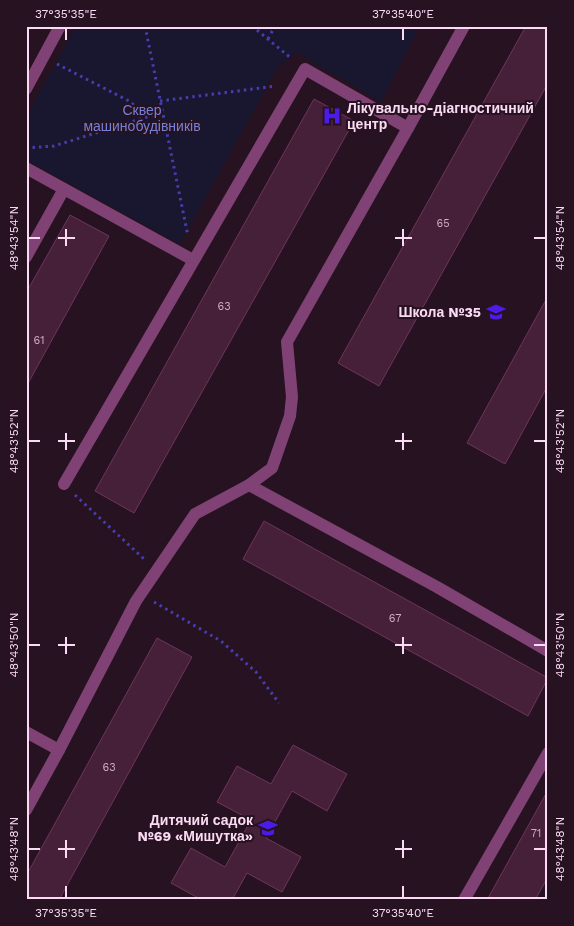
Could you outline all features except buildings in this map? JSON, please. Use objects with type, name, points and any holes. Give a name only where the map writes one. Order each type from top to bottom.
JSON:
[{"type":"lane","points":[[26,89],[60,26]]},
{"type":"lane","points":[[26,810],[140,594],[195,514],[249,485],[272,468],[290,416],[292,397],[287,342],[464,26]]},
{"type":"lane","points":[[64,484],[305,69],[408,128]]},
{"type":"lane","points":[[26,168],[193,260]]},
{"type":"lane","points":[[26,257],[64,189]]},
{"type":"lane","points":[[249,485],[437,587],[548,651]]},
{"type":"lane","points":[[26,732],[59,750]]},
{"type":"lane","points":[[464,900],[548,753]]},
{"type":"path","points":[[145,26],[193,260]]},
{"type":"path","points":[[252,26],[305,69]]},
{"type":"path","points":[[268,39],[275,26]]},
{"type":"path","points":[[43,57],[131,102],[144,118]]},
{"type":"path","points":[[160,100],[296,83]]},
{"type":"path","points":[[26,148],[54,146],[163,112]]},
{"type":"path","points":[[64,484],[156,571]]},
{"type":"path","points":[[140,594],[221,641],[256,672],[279,703]]},
{"type":"green space","name":"Сквер машинобудівників","points":[[76,26],[420,26],[381,102],[296,52],[276,70],[180,244],[26,160],[26,117]]},
{"type":"place","name":"Лікувально-діагностичний центр","points":[[332,116]]},
{"type":"place","name":"Школа №35","points":[[496,312]]},
{"type":"place","name":"Дитячий садок №69 «Мишутка»","points":[[268,828]]}]
